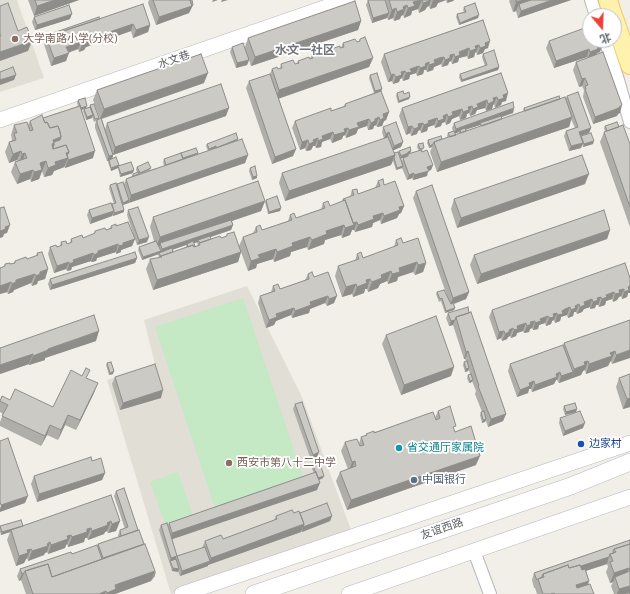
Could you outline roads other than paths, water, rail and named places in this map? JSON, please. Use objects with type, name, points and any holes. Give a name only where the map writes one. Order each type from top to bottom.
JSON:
[{"type":"main road","points":[[622,41],[630,65]]},
{"type":"main road","name":"友谊西路","points":[[254,594],[563,488],[630,462]]},
{"type":"main road","name":"友谊西路","points":[[284,594],[578,495],[611,479],[630,473]]},
{"type":"street","name":"水文巷","points":[[0,120],[346,0]]},
{"type":"street","points":[[607,48],[630,122]]},
{"type":"street","points":[[182,594],[630,443]]},
{"type":"street","points":[[349,594],[630,497]]},
{"type":"street","points":[[474,551],[490,594]]},
{"type":"place","name":"大学南路小学(分校)","points":[[15,39]]},
{"type":"place","name":"边家村","points":[[581,444]]},
{"type":"place","name":"省交通厅家属院","points":[[399,448]]},
{"type":"place","name":"西安市第八十二中学","points":[[229,463]]},
{"type":"place","name":"中国银行","points":[[414,480]]},
{"type":"district","name":"水文一社区","points":[[305,51]]}]
